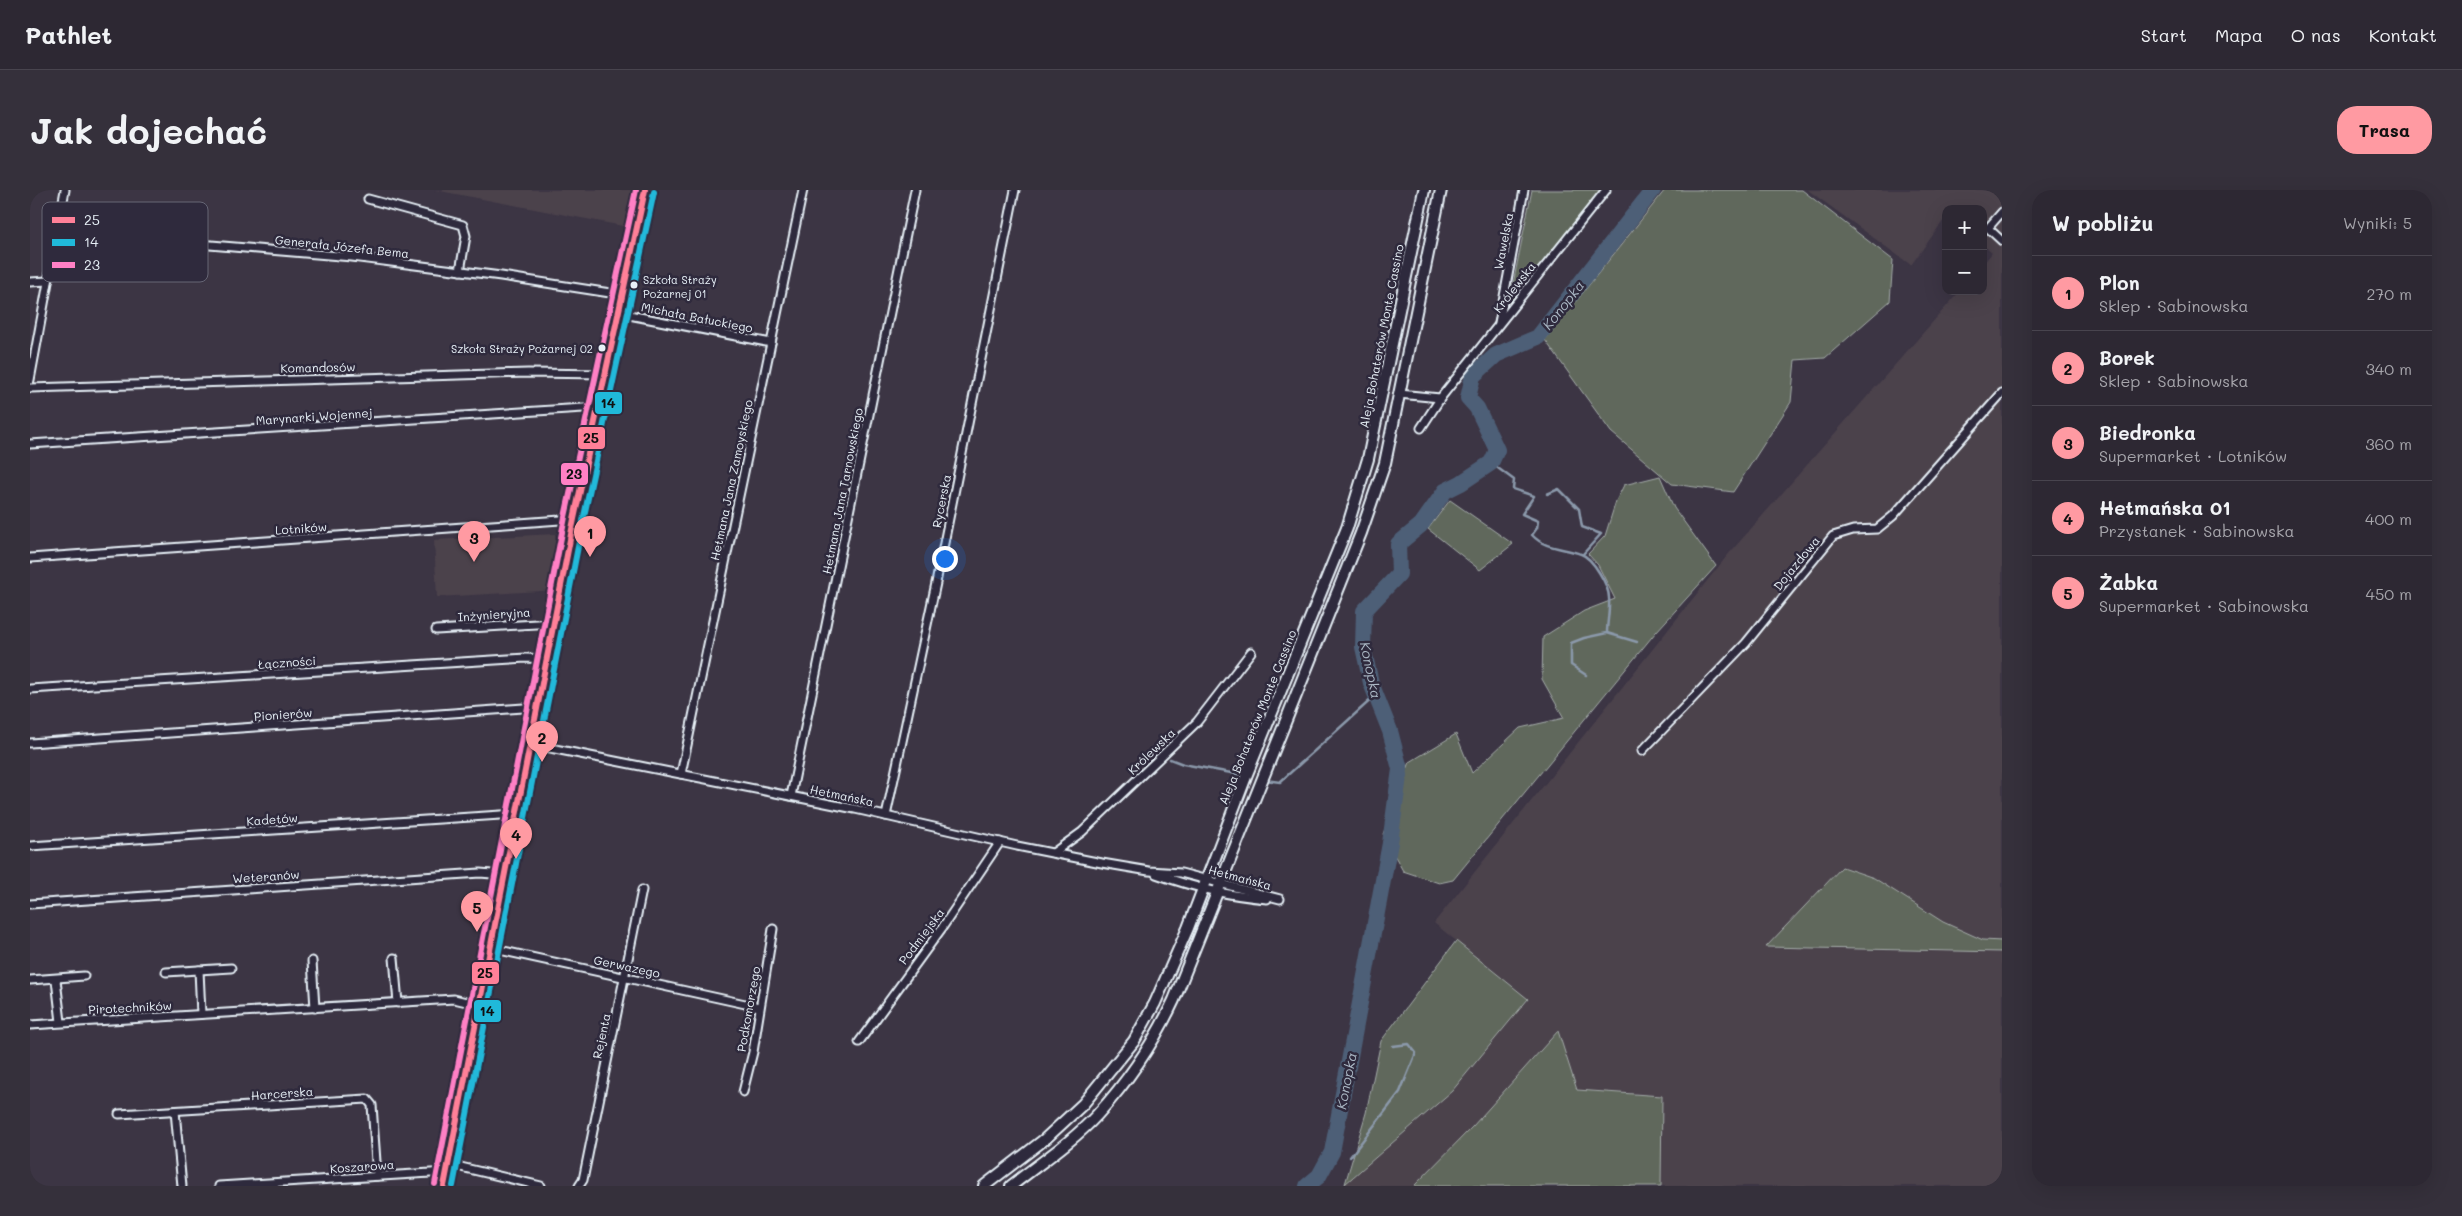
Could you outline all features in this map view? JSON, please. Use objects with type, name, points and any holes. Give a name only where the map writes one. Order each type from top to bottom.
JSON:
[{"type":"main road","name":"Aleja Bohaterów Monte Cassino","points":[[984,1186],[1045,1139],[1083,1104],[1110,1074],[1134,1040],[1155,1003],[1347,528],[1368,459],[1424,190]]},
{"type":"main road","points":[[1011,1186],[1096,1116],[1148,1051],[1174,1000],[1361,533],[1385,463],[1441,190]]},
{"type":"street","points":[[444,1186],[574,519],[645,190]]},
{"type":"street","name":"Hetmana Jana Zamoyskiego","points":[[681,774],[803,190]]},
{"type":"street","name":"Hetmana Jana Tarnowskiego","points":[[791,796],[915,190]]},
{"type":"street","name":"Rycerska","points":[[886,816],[936,583],[1015,190]]},
{"type":"street","name":"Wawelska","points":[[1498,326],[1524,190]]},
{"type":"street","name":"Królewska","points":[[1421,428],[1440,398],[1606,190]]},
{"type":"street","points":[[368,199],[463,225],[466,236],[460,271]]},
{"type":"street","points":[[2002,212],[1988,228],[2002,241]]},
{"type":"street","name":"Generała Józefa Bema","points":[[208,245],[352,257],[623,295]]},
{"type":"street","points":[[30,380],[48,282]]},
{"type":"street","name":"Michała Bałuckiego","points":[[619,313],[771,343]]},
{"type":"street","name":"Komandosów","points":[[30,388],[519,373],[606,374]]},
{"type":"street","name":"Dojazdowa","points":[[1642,751],[1746,643],[1833,536],[1853,530],[1877,529],[1893,516],[2002,393]]},
{"type":"street","points":[[1399,394],[1440,398]]},
{"type":"street","name":"Marynarki Wojennej","points":[[30,444],[599,407]]},
{"type":"street","name":"Lotników","points":[[30,558],[574,519]]},
{"type":"street","name":"Inżynieryjna","points":[[436,630],[554,623]]},
{"type":"street","name":"Królewska","points":[[1053,853],[1082,832],[1197,722],[1251,652]]},
{"type":"street","name":"Łączności","points":[[30,689],[526,658],[546,659]]},
{"type":"street","name":"Pionierów","points":[[30,742],[538,708]]},
{"type":"street","name":"Hetmańska","points":[[530,744],[791,796],[1053,853],[1149,872],[1181,873],[1204,884],[1280,900],[1240,897],[1219,888]]},
{"type":"street","name":"Kadetów","points":[[30,846],[516,814]]},
{"type":"street","name":"Podmiejska","points":[[859,1042],[942,928],[1000,842]]},
{"type":"street","name":"Weteranów","points":[[30,904],[480,873],[504,875]]},
{"type":"street","name":"Rejenta","points":[[579,1186],[583,1180],[642,890]]},
{"type":"street","name":"Podkomorzego","points":[[743,1092],[753,1052],[772,929]]},
{"type":"street","name":"Gerwazego","points":[[490,948],[759,1007]]},
{"type":"street","points":[[394,958],[398,1003]]},
{"type":"street","points":[[312,961],[315,1008]]},
{"type":"street","points":[[166,972],[231,968]]},
{"type":"street","points":[[199,970],[201,1014]]},
{"type":"street","points":[[30,980],[56,980],[84,976]]},
{"type":"street","points":[[56,980],[60,1022]]},
{"type":"street","name":"Pirotechników","points":[[30,1025],[454,1000],[479,1005]]},
{"type":"street","name":"Harcerska","points":[[119,1114],[367,1099],[372,1105],[377,1176]]},
{"type":"street","points":[[175,1111],[182,1186]]},
{"type":"street","name":"Koszarowa","points":[[219,1186],[377,1176],[448,1168],[541,1186]]},
{"type":"shaded area","points":[[435,190],[636,190],[628,227]]},
{"type":"shaded area","points":[[1808,190],[2002,190],[2002,1186],[1661,1186],[1662,1096],[1577,1090],[1558,1031],[1473,1127],[1414,1186],[1343,1186],[1452,1091],[1528,999],[1434,923],[1727,556],[1956,295],[1987,295],[1987,259],[1992,253],[1987,249],[1987,205],[1942,205],[1942,222],[1911,265]]},
{"type":"shaded area","points":[[555,534],[557,590],[437,597],[434,540]]},
{"type":"green space","points":[[1532,190],[1600,190],[1509,304]]},
{"type":"green space","points":[[1665,190],[1802,190],[1893,260],[1890,301],[1825,358],[1795,360],[1791,402],[1733,492],[1672,484],[1611,432],[1545,340]]},
{"type":"green space","points":[[1660,476],[1674,508],[1716,566],[1656,632],[1453,880],[1439,883],[1403,871],[1383,834],[1410,762],[1456,734],[1472,773],[1520,728],[1564,718],[1542,679],[1543,637],[1584,611],[1615,599],[1598,565],[1588,554],[1605,536],[1616,501],[1624,485]]},
{"type":"green space","points":[[1450,500],[1513,544],[1480,570],[1428,529]]},
{"type":"green space","points":[[1842,867],[1874,878],[1943,922],[1983,940],[2002,941],[2002,952],[1766,947]]},
{"type":"green space","points":[[1456,941],[1528,999],[1452,1091],[1345,1184],[1366,1113],[1381,1041]]},
{"type":"green space","points":[[1558,1031],[1577,1090],[1662,1096],[1661,1186],[1414,1186],[1473,1126]]},
{"type":"waterway","name":"Konopka","points":[[1307,1186],[1319,1176],[1332,1152],[1390,843],[1400,769],[1390,731],[1371,683],[1363,647],[1364,611],[1399,574],[1398,544],[1421,525],[1445,491],[1491,463],[1497,450],[1477,408],[1468,398],[1473,376],[1496,355],[1538,337],[1653,190]]},
{"type":"waterway","points":[[1491,463],[1514,480],[1513,489],[1534,496],[1522,514],[1538,521],[1537,528],[1532,535],[1549,546],[1586,557],[1603,580],[1609,598],[1607,633],[1571,643],[1571,665],[1586,675]]},
{"type":"waterway","points":[[1547,494],[1559,489],[1579,509],[1582,527],[1601,534],[1583,554]]},
{"type":"waterway","points":[[1607,633],[1637,642]]},
{"type":"waterway","points":[[1265,780],[1280,782],[1375,696]]},
{"type":"waterway","points":[[1170,759],[1183,764],[1242,775]]},
{"type":"waterway","points":[[1350,1157],[1400,1092],[1416,1053],[1409,1044],[1393,1046]]},
{"type":"transit line","name":"23","points":[[435,1184],[565,517],[636,190]]},
{"type":"transit line","name":"25","points":[[444,1186],[574,519],[645,190]]},
{"type":"transit line","name":"14","points":[[453,1186],[583,521],[654,192]]},
{"type":"place","name":"Szkoła Straży Pożarnej 01","points":[[634,285]]},
{"type":"place","name":"Szkoła Straży Pożarnej 02","points":[[602,348]]},
{"type":"place","name":"Plon","points":[[590,557]]},
{"type":"place","name":"Biedronka","points":[[474,562]]},
{"type":"place","name":"Borek","points":[[542,762]]},
{"type":"place","name":"Hetmańska 01","points":[[516,859]]},
{"type":"place","name":"Żabka","points":[[477,932]]}]
